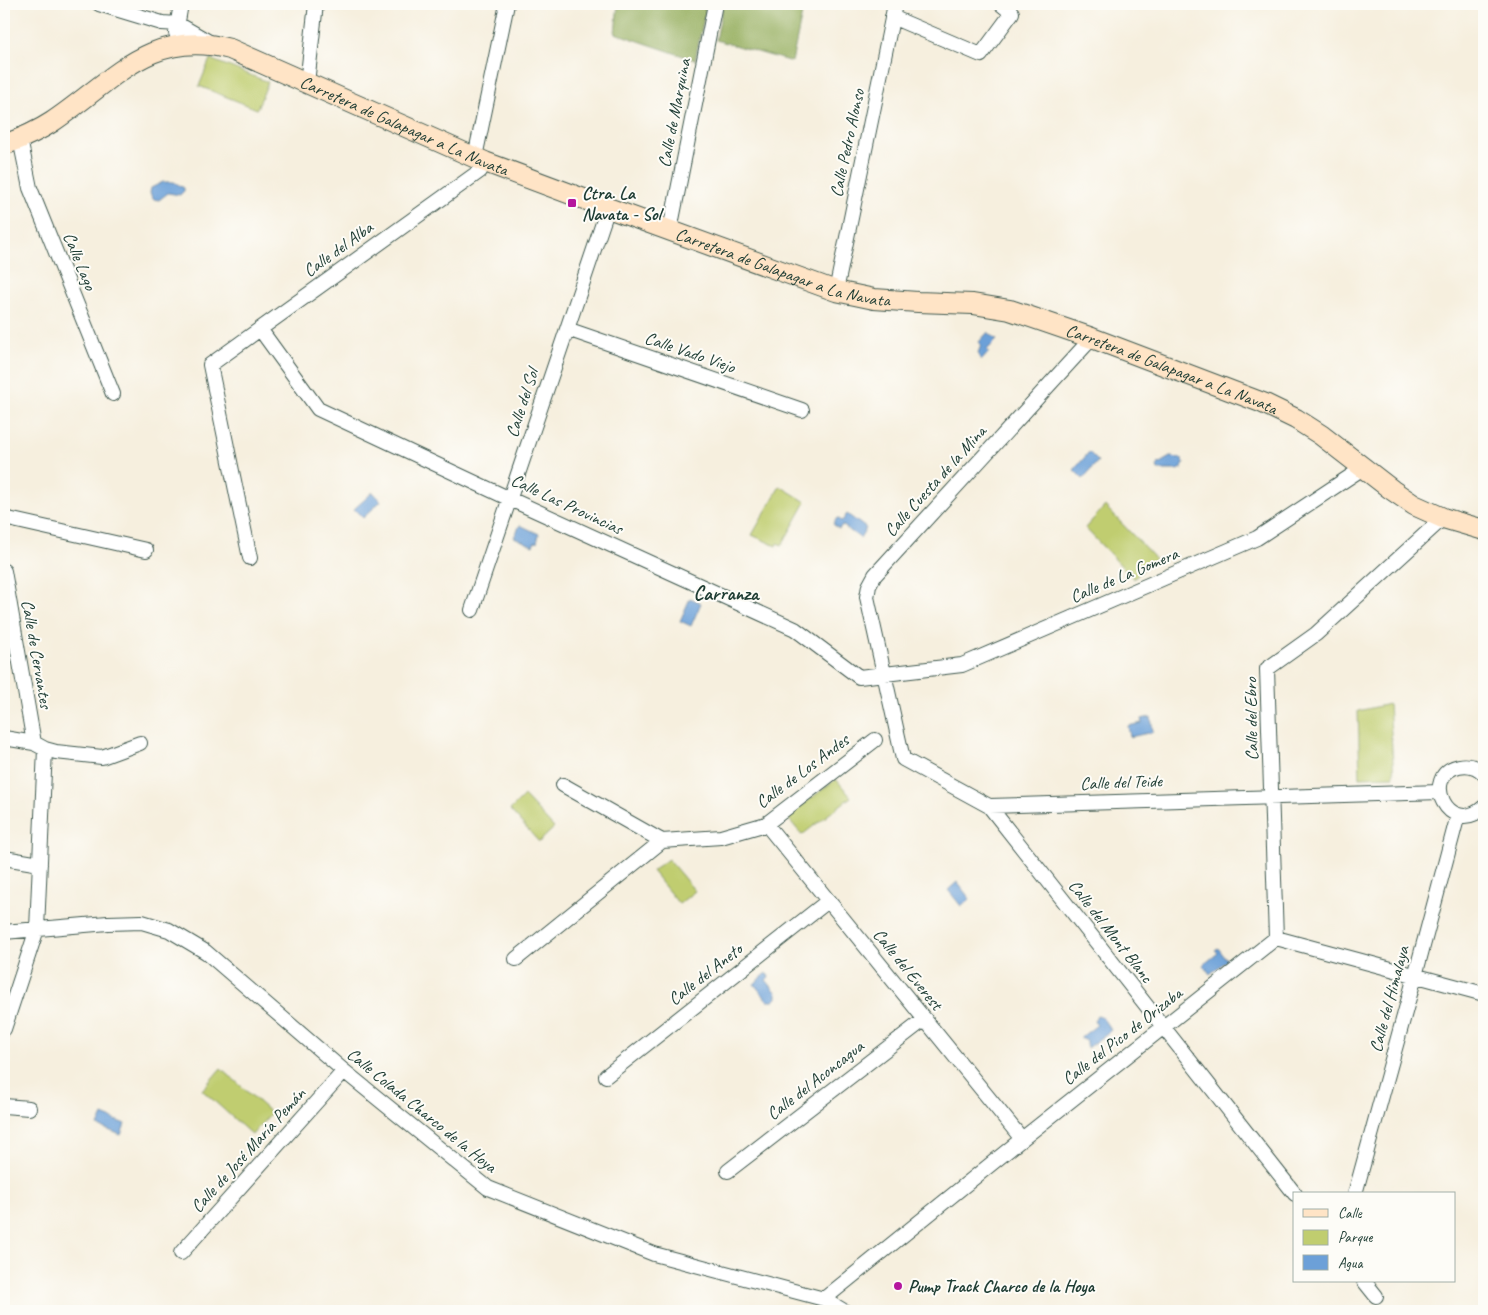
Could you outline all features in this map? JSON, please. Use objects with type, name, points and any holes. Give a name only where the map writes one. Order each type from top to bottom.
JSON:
[{"type":"main road","name":"Carretera de Galapagar a La Navata","points":[[12,142],[52,122],[131,64],[175,38],[230,49],[480,160],[836,290],[874,299],[973,304],[1010,310],[1092,338],[1263,403],[1320,435],[1414,505],[1443,518],[1484,530]]},
{"type":"street","points":[[99,4],[162,22],[175,38]]},
{"type":"street","points":[[175,38],[181,4]]},
{"type":"street","points":[[307,83],[316,4]]},
{"type":"street","points":[[480,160],[507,4]]},
{"type":"street","name":"Calle de Marquina","points":[[670,230],[715,4]]},
{"type":"street","points":[[894,10],[981,55],[1012,13],[1001,4]]},
{"type":"street","name":"Calle Pedro Alonso","points":[[836,290],[894,10]]},
{"type":"street","points":[[162,22],[167,38],[175,38]]},
{"type":"street","name":"Calle Lago","points":[[12,142],[113,394]]},
{"type":"street","name":"Calle del Alba","points":[[250,558],[210,365],[480,171],[480,160]]},
{"type":"street","name":"Calle del Sol","points":[[472,610],[608,208]]},
{"type":"street","name":"Calle Las Provincias","points":[[260,329],[318,408],[510,499],[795,629],[859,676],[884,674]]},
{"type":"street","name":"Calle Vado Viejo","points":[[566,329],[802,410]]},
{"type":"street","name":"Calle Cuesta de la Mina","points":[[884,674],[867,597],[869,586],[876,574],[1092,338]]},
{"type":"street","name":"Calle de La Gomera","points":[[884,674],[962,665],[1257,538],[1363,468]]},
{"type":"street","points":[[4,518],[146,550]]},
{"type":"street","name":"Calle del Ebro","points":[[1276,938],[1267,669],[1316,634],[1443,518]]},
{"type":"street","name":"Calle de Cervantes","points":[[4,571],[39,746],[40,864],[37,929],[4,1029]]},
{"type":"street","points":[[884,674],[903,759],[988,806]]},
{"type":"street","points":[[4,738],[56,752],[102,757],[140,743]]},
{"type":"street","name":"Calle de Los Andes","points":[[662,841],[721,837],[766,824],[875,740]]},
{"type":"street","points":[[1483,771],[1474,766],[1457,766],[1444,776],[1440,783],[1440,792],[1445,806],[1458,815],[1467,816],[1476,813],[1484,806]]},
{"type":"street","points":[[516,959],[662,841],[563,785]]},
{"type":"street","name":"Calle del Teide","points":[[988,806],[1440,792]]},
{"type":"street","points":[[1009,832],[1010,816],[1021,805]]},
{"type":"street","name":"Calle del Mont Blanc","points":[[988,806],[1293,1192]]},
{"type":"street","name":"Calle del Himalaya","points":[[1356,1192],[1458,815]]},
{"type":"street","name":"Calle del Everest","points":[[766,824],[1022,1139]]},
{"type":"street","points":[[4,858],[40,864]]},
{"type":"street","name":"Calle del Aneto","points":[[606,1076],[828,901]]},
{"type":"street","name":"Calle Colada Charco de la Hoya","points":[[4,932],[142,922],[169,930],[206,952],[344,1071],[488,1188],[654,1254],[824,1299],[844,1311]]},
{"type":"street","points":[[1276,938],[1484,994]]},
{"type":"street","name":"Calle del Pico de Orizaba","points":[[824,1299],[1276,938]]},
{"type":"street","name":"Calle del Aconcagua","points":[[728,1171],[925,1019]]},
{"type":"street","name":"Calle de José María Pemán","points":[[181,1253],[344,1071]]},
{"type":"street","points":[[4,1106],[29,1108]]},
{"type":"street","points":[[1365,1282],[1376,1296]]},
{"type":"green space","points":[[618,4],[707,4],[695,60],[615,33]]},
{"type":"green space","points":[[723,4],[804,4],[792,62],[716,40]]},
{"type":"green space","points":[[210,59],[268,82],[257,109],[199,86]]},
{"type":"green space","points":[[780,486],[806,502],[782,545],[777,543],[776,546],[752,535]]},
{"type":"green space","points":[[1105,506],[1155,558],[1134,579],[1085,528]]},
{"type":"green space","points":[[1389,704],[1394,776],[1360,777],[1358,711]]},
{"type":"green space","points":[[836,779],[851,797],[802,835],[787,817]]},
{"type":"green space","points":[[524,796],[554,828],[539,842],[510,810]]},
{"type":"green space","points":[[668,859],[695,891],[679,904],[652,871]]},
{"type":"green space","points":[[221,1068],[271,1113],[252,1135],[202,1090]]},
{"type":"water","points":[[163,182],[174,182],[184,188],[184,191],[180,195],[168,193],[159,200],[153,199],[150,193],[151,188]]},
{"type":"water","points":[[988,332],[997,340],[987,350],[989,352],[981,361],[978,353],[981,345],[979,342]]},
{"type":"water","points":[[1089,452],[1098,461],[1083,479],[1074,470]]},
{"type":"water","points":[[1170,457],[1181,458],[1184,463],[1182,468],[1178,470],[1158,470],[1158,464]]},
{"type":"water","points":[[373,492],[381,501],[363,518],[354,509]]},
{"type":"water","points":[[847,514],[866,528],[860,538],[842,525],[839,529],[833,524],[837,518],[842,521]]},
{"type":"water","points":[[520,525],[539,534],[537,543],[535,542],[533,546],[514,537]]},
{"type":"water","points":[[690,598],[701,603],[691,626],[680,621]]},
{"type":"water","points":[[1151,717],[1153,732],[1130,737],[1128,726],[1142,723],[1141,719]]},
{"type":"water","points":[[957,882],[970,899],[961,906],[948,890]]},
{"type":"water","points":[[1218,948],[1227,960],[1210,974],[1203,965],[1218,953],[1215,950]]},
{"type":"water","points":[[767,973],[769,977],[766,980],[777,993],[777,998],[774,1001],[768,1001],[754,984]]},
{"type":"water","points":[[1097,1015],[1101,1016],[1111,1030],[1087,1048],[1087,1041],[1080,1038],[1097,1025],[1094,1021]]},
{"type":"water","points":[[103,1115],[125,1124],[121,1135],[98,1126]]},
{"type":"place","name":"Ctra. La Navata - Sol","points":[[572,203]]},
{"type":"place","name":"Pump Track Charco de la Hoya","points":[[898,1286]]},
{"type":"district","name":"Carranza","points":[[726,593]]}]
